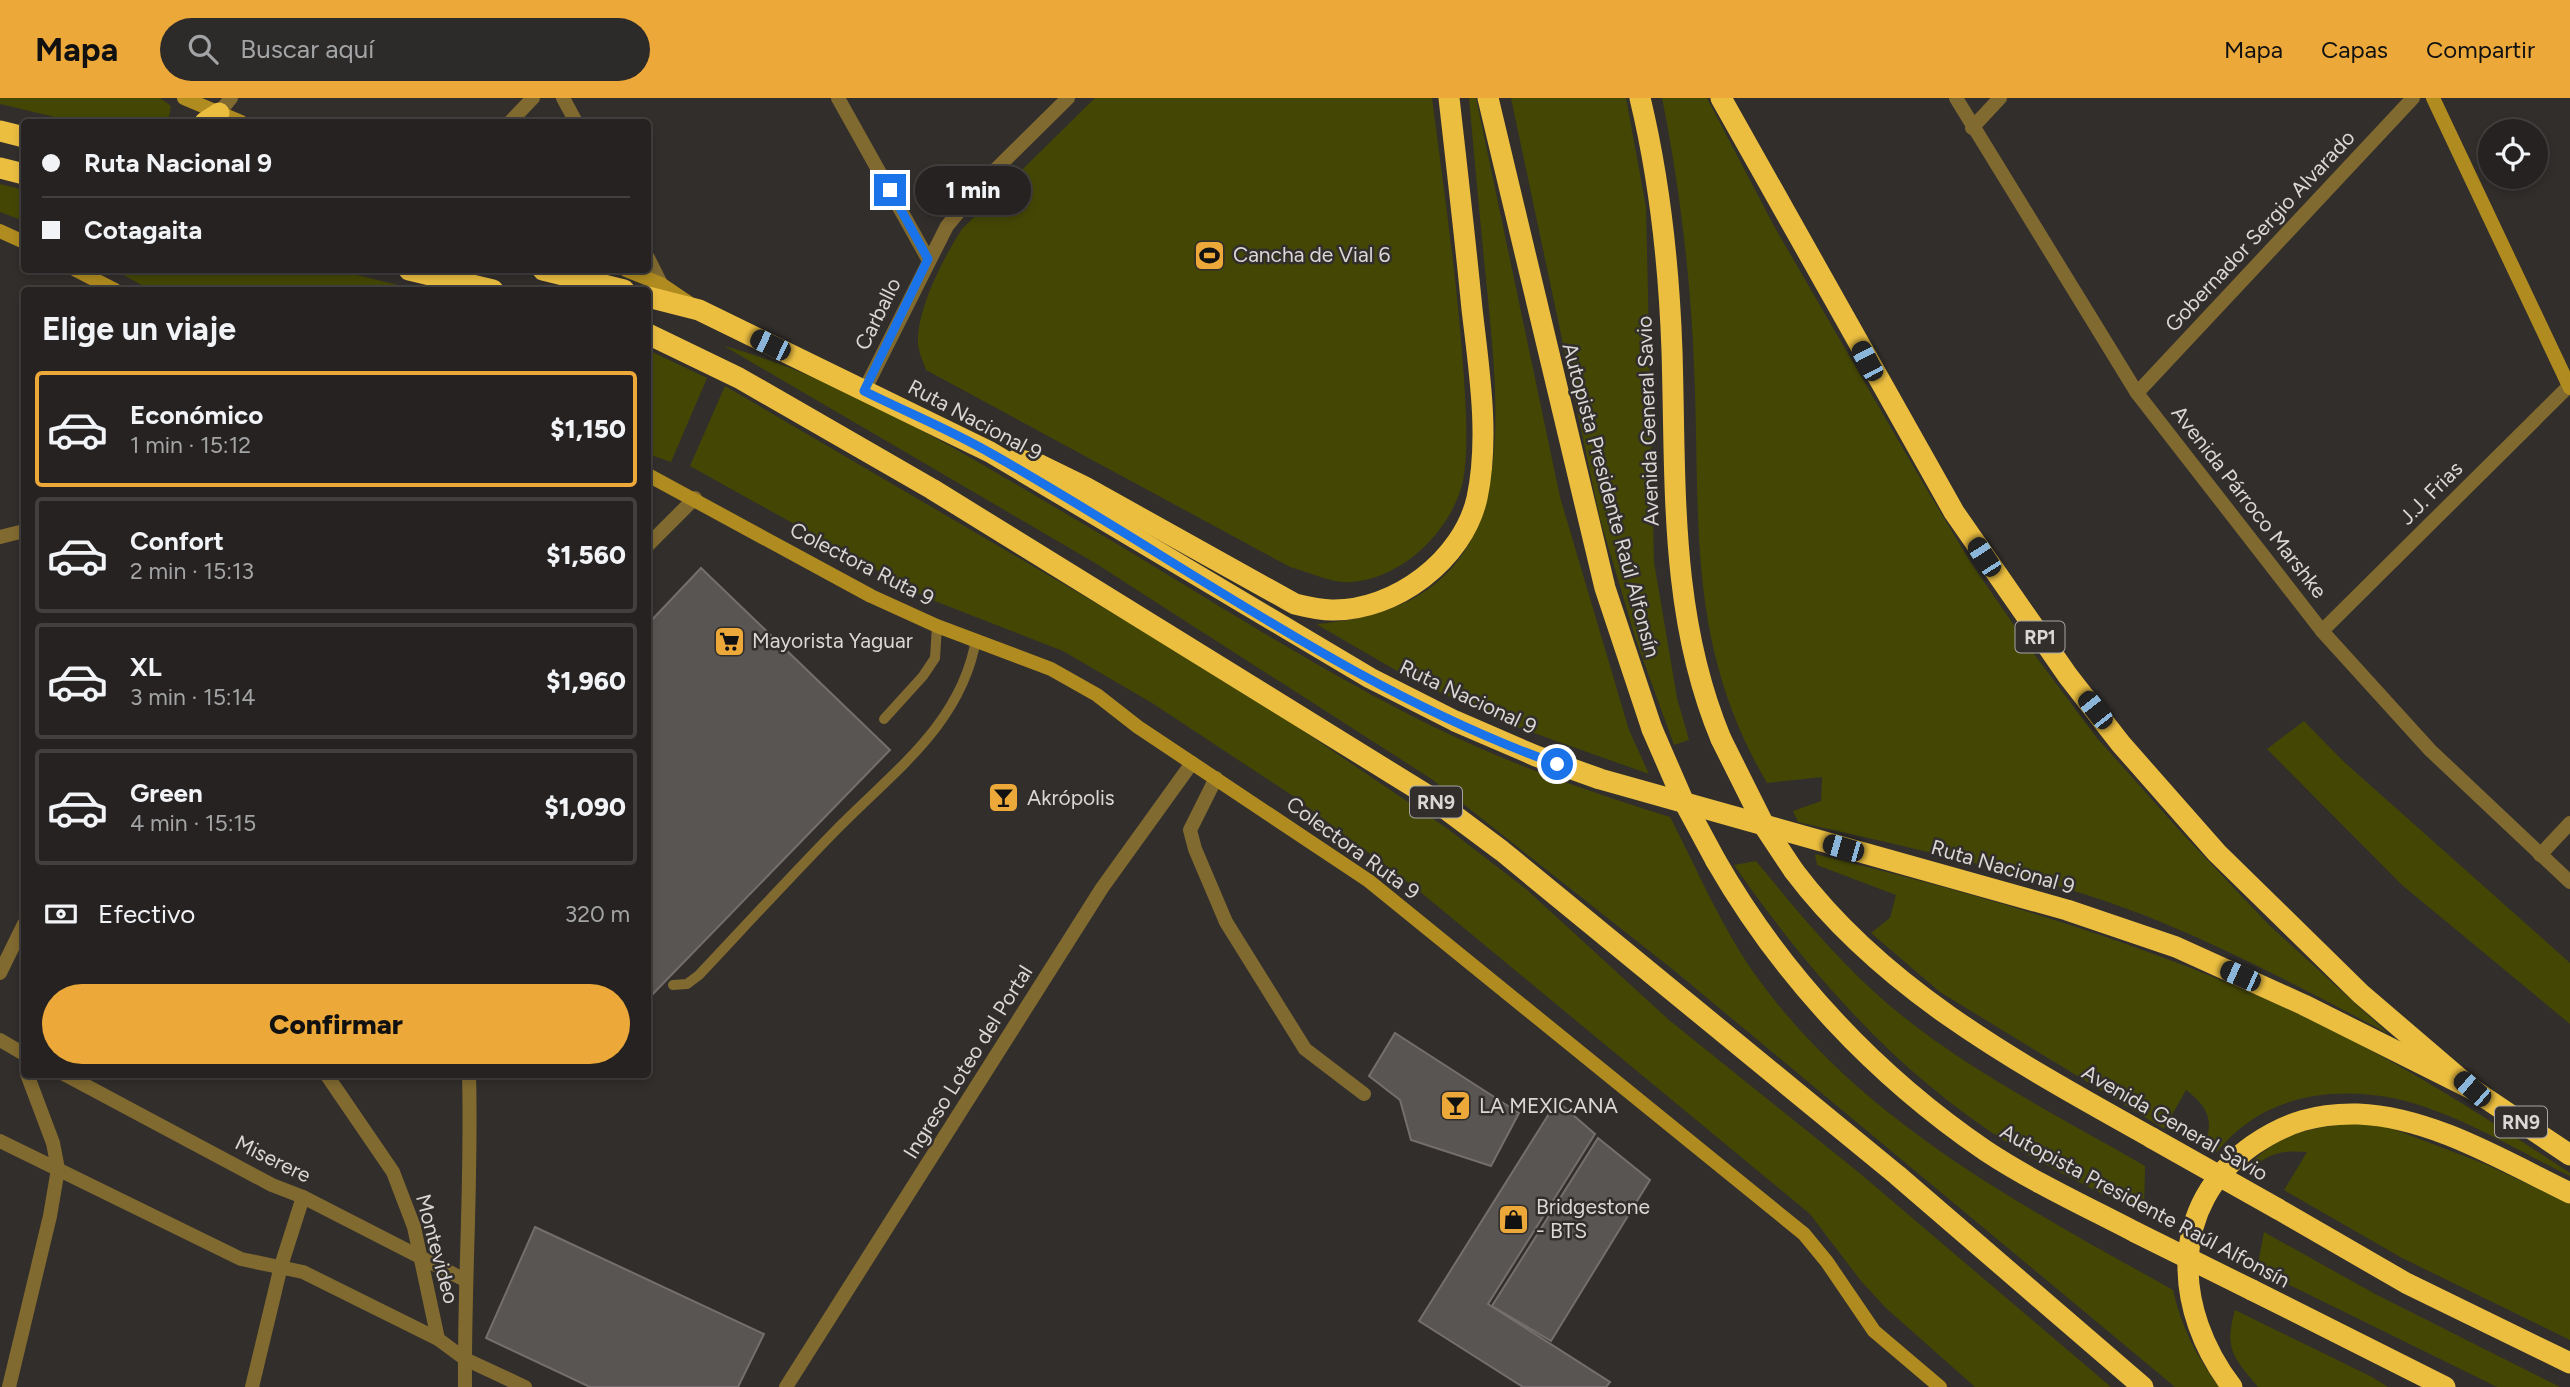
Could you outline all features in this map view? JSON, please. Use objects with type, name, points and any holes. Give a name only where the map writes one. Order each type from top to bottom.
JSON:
[{"type":"highway","points":[[990,452],[1040,465],[1085,487],[1295,604],[1332,610],[1352,608],[1374,604],[1417,582],[1454,547],[1462,534],[1477,498],[1481,466],[1478,363],[1449,98]]},
{"type":"highway","name":"Autopista Presidente Raúl Alfonsín","points":[[1488,98],[1605,588],[1651,729],[1682,798],[1716,861],[1754,921],[1798,980],[1866,1052],[1901,1084],[1986,1151],[2135,1232],[2375,1354]]},
{"type":"highway","name":"Avenida General Savio","points":[[1640,98],[1651,148],[1665,245],[1672,350],[1674,507],[1684,597],[1700,682],[1721,739],[1766,829],[1794,871],[1850,938],[1924,997],[2014,1060],[2406,1283],[2570,1363]]},
{"type":"highway","name":"RP1","points":[[1721,98],[1954,512],[2068,677],[2157,786],[2235,872],[2361,994],[2472,1089]]},
{"type":"highway","points":[[0,131],[21,136]]},
{"type":"highway","points":[[0,168],[21,173]]},
{"type":"highway","points":[[422,273],[480,287]]},
{"type":"highway","points":[[555,273],[612,287]]},
{"type":"highway","name":"Ruta Nacional 9","points":[[654,290],[990,452],[1370,678],[1455,721],[1536,756],[1670,800],[2067,910],[2176,947],[2304,1004],[2472,1089]]},
{"type":"highway","name":"RN9","points":[[651,335],[739,378],[932,489],[1427,795],[1502,851],[1907,1183],[2143,1387]]},
{"type":"highway","name":"RN9","points":[[2472,1089],[2570,1155]]},
{"type":"highway","points":[[2232,1387],[2211,1357],[2194,1319],[2190,1298],[2191,1241],[2200,1203],[2210,1187],[2243,1152],[2272,1132],[2313,1116],[2382,1116],[2452,1139],[2570,1193]]},
{"type":"highway","points":[[2375,1354],[2418,1387]]},
{"type":"highway","points":[[2375,1354],[2445,1387]]},
{"type":"highway","points":[[2104,1355],[2135,1387]]},
{"type":"street","points":[[184,98],[235,119]]},
{"type":"street","points":[[513,119],[533,98]]},
{"type":"street","points":[[563,98],[574,119]]},
{"type":"street","points":[[838,98],[928,259]]},
{"type":"street","name":"Carballo","points":[[864,391],[928,259],[947,226],[968,198],[1068,98]]},
{"type":"street","name":"Avenida Párroco Marshke","points":[[1956,98],[2137,393],[2322,631],[2430,750],[2570,882]]},
{"type":"street","points":[[1972,128],[2000,98]]},
{"type":"street","name":"Gobernador Sergio Alvarado","points":[[2137,393],[2413,98]]},
{"type":"street","points":[[2433,98],[2570,386]]},
{"type":"street","points":[[0,231],[21,241]]},
{"type":"street","points":[[82,273],[109,287]]},
{"type":"street","points":[[630,273],[650,287]]},
{"type":"street","name":"J.J. Frias","points":[[2322,631],[2570,386]]},
{"type":"street","name":"Colectora Ruta 9","points":[[651,476],[871,596],[937,626],[1051,669],[1097,695],[1192,763],[1369,881],[1787,1220],[1816,1247],[1874,1332],[1940,1387]]},
{"type":"street","points":[[651,542],[695,498]]},
{"type":"street","points":[[0,537],[21,532]]},
{"type":"street","name":"Ingreso Loteo del Portal","points":[[786,1387],[1102,888],[1192,763]]},
{"type":"street","points":[[1216,778],[1190,830],[1195,849],[1226,922],[1306,1049],[1364,1094]]},
{"type":"street","points":[[2540,855],[2570,823]]},
{"type":"street","points":[[0,974],[21,931]]},
{"type":"street","points":[[0,1040],[21,1052]]},
{"type":"street","points":[[9,1387],[50,1216],[58,1168],[53,1143],[29,1078]]},
{"type":"street","name":"Miserere","points":[[71,1078],[272,1185],[303,1197],[465,1280]]},
{"type":"street","name":"Montevideo","points":[[329,1078],[393,1172],[414,1227],[438,1339]]},
{"type":"street","points":[[465,1387],[465,1280],[472,1163],[469,1078]]},
{"type":"street","points":[[0,1141],[241,1259],[303,1272],[438,1339],[465,1359],[525,1387]]},
{"type":"street","points":[[252,1387],[281,1266],[303,1197]]},
{"type":"lane","points":[[884,719],[923,676],[935,658],[937,626]]},
{"type":"lane","points":[[673,985],[687,984],[699,975],[838,828],[928,740],[966,683],[976,639]]},
{"type":"shaded area","points":[[0,98],[160,98],[171,106],[169,119],[63,119],[0,104]]},
{"type":"shaded area","points":[[1095,98],[1432,98],[1458,309],[1466,404],[1466,461],[1456,503],[1446,520],[1435,536],[1405,562],[1371,579],[1352,582],[1329,579],[1290,567],[926,370],[918,346],[922,314],[940,268],[962,229]]},
{"type":"shaded area","points":[[1469,98],[1476,98],[1560,497],[1629,730],[1649,774],[1511,725],[1411,679],[1316,624],[1381,612],[1429,589],[1462,555],[1482,514],[1493,466],[1495,413],[1493,357]]},
{"type":"shaded area","points":[[1511,98],[1626,98],[1646,207],[1654,562],[1677,698],[1689,740],[1674,745],[1636,640],[1600,519]]},
{"type":"shaded area","points":[[1662,98],[1707,98],[1774,226],[1971,563],[2097,738],[2269,925],[2389,1034],[2236,956],[2141,914],[2014,874],[1798,822],[1793,811],[1821,801],[1822,777],[1767,783],[1741,731],[1722,680],[1702,580],[1690,300],[1679,197]]},
{"type":"shaded area","points":[[0,184],[21,189],[21,220],[0,212]]},
{"type":"shaded area","points":[[120,273],[348,273],[407,287],[145,287]]},
{"type":"shaded area","points":[[724,346],[811,376],[941,441],[1294,651],[1436,728],[1552,777],[1670,817],[1746,961],[1801,1031],[1847,1077],[1896,1119],[1948,1157],[2059,1226],[2173,1290],[2190,1340],[2219,1387],[2175,1387],[1676,972],[1433,780],[1095,563]]},
{"type":"shaded area","points":[[651,351],[707,378],[671,462],[651,455]]},
{"type":"shaded area","points":[[725,386],[1234,684],[1448,829],[1526,889],[1669,1020],[1857,1171],[2111,1387],[1975,1387],[1886,1308],[1861,1281],[1810,1214],[1418,890],[1293,796],[1152,703],[1063,651],[927,598],[690,466]]},
{"type":"shaded area","points":[[2304,721],[2343,761],[2570,963],[2570,1024],[2402,885],[2267,749]]},
{"type":"shaded area","points":[[1815,854],[1948,888],[2080,928],[2209,975],[2365,1047],[2483,1117],[2570,1173],[2570,1176],[2453,1118],[2407,1102],[2378,1096],[2318,1096],[2290,1102],[2263,1113],[2238,1130],[2217,1152],[2204,1144],[2209,1127],[2207,1113],[2199,1101],[2186,1090],[2164,1129],[1940,992],[1871,933],[1890,918],[1896,895],[1817,865]]},
{"type":"shaded area","points":[[1756,861],[1803,918],[1853,972],[1919,1029],[1981,1071],[2145,1166],[2144,1214],[2013,1146],[1971,1118],[1894,1055],[1825,983],[1793,945],[1734,865]]},
{"type":"shaded area","points":[[2375,1122],[2485,1164],[2570,1204],[2570,1340],[2402,1258],[2284,1190],[2307,1152],[2277,1154],[2264,1159],[2251,1169],[2247,1167],[2261,1154],[2290,1136],[2322,1127]]},
{"type":"shaded area","points":[[2264,1232],[2377,1295],[2560,1387],[2497,1387],[2257,1269]]},
{"type":"shaded area","points":[[2235,1310],[2388,1387],[2258,1387],[2233,1352],[2230,1334]]},
{"type":"building","points":[[701,568],[890,750],[651,996],[651,621]]},
{"type":"building","name":"LA MEXICANA","points":[[1395,1033],[1519,1113],[1491,1166],[1411,1140],[1400,1100],[1369,1076]]},
{"type":"building","name":"Bridgestone - BTS","points":[[1557,1101],[1595,1134],[1488,1304],[1610,1382],[1606,1387],[1523,1387],[1419,1321]]},
{"type":"building","points":[[1598,1138],[1650,1180],[1551,1341],[1492,1306]]},
{"type":"building","points":[[535,1227],[764,1334],[738,1387],[590,1387],[486,1338]]},
{"type":"place","name":"Cancha de Vial 6","points":[[1210,255]]},
{"type":"place","name":"Mayorista Yaguar","points":[[729,641]]},
{"type":"place","name":"Akrópolis","points":[[1004,798]]},
{"type":"place","name":"LA MEXICANA","points":[[1456,1106]]},
{"type":"place","name":"Bridgestone - BTS","points":[[1513,1219]]},
{"type":"route","points":[[890,190],[928,259],[864,391],[990,452],[1370,678],[1455,721],[1557,764]]}]
